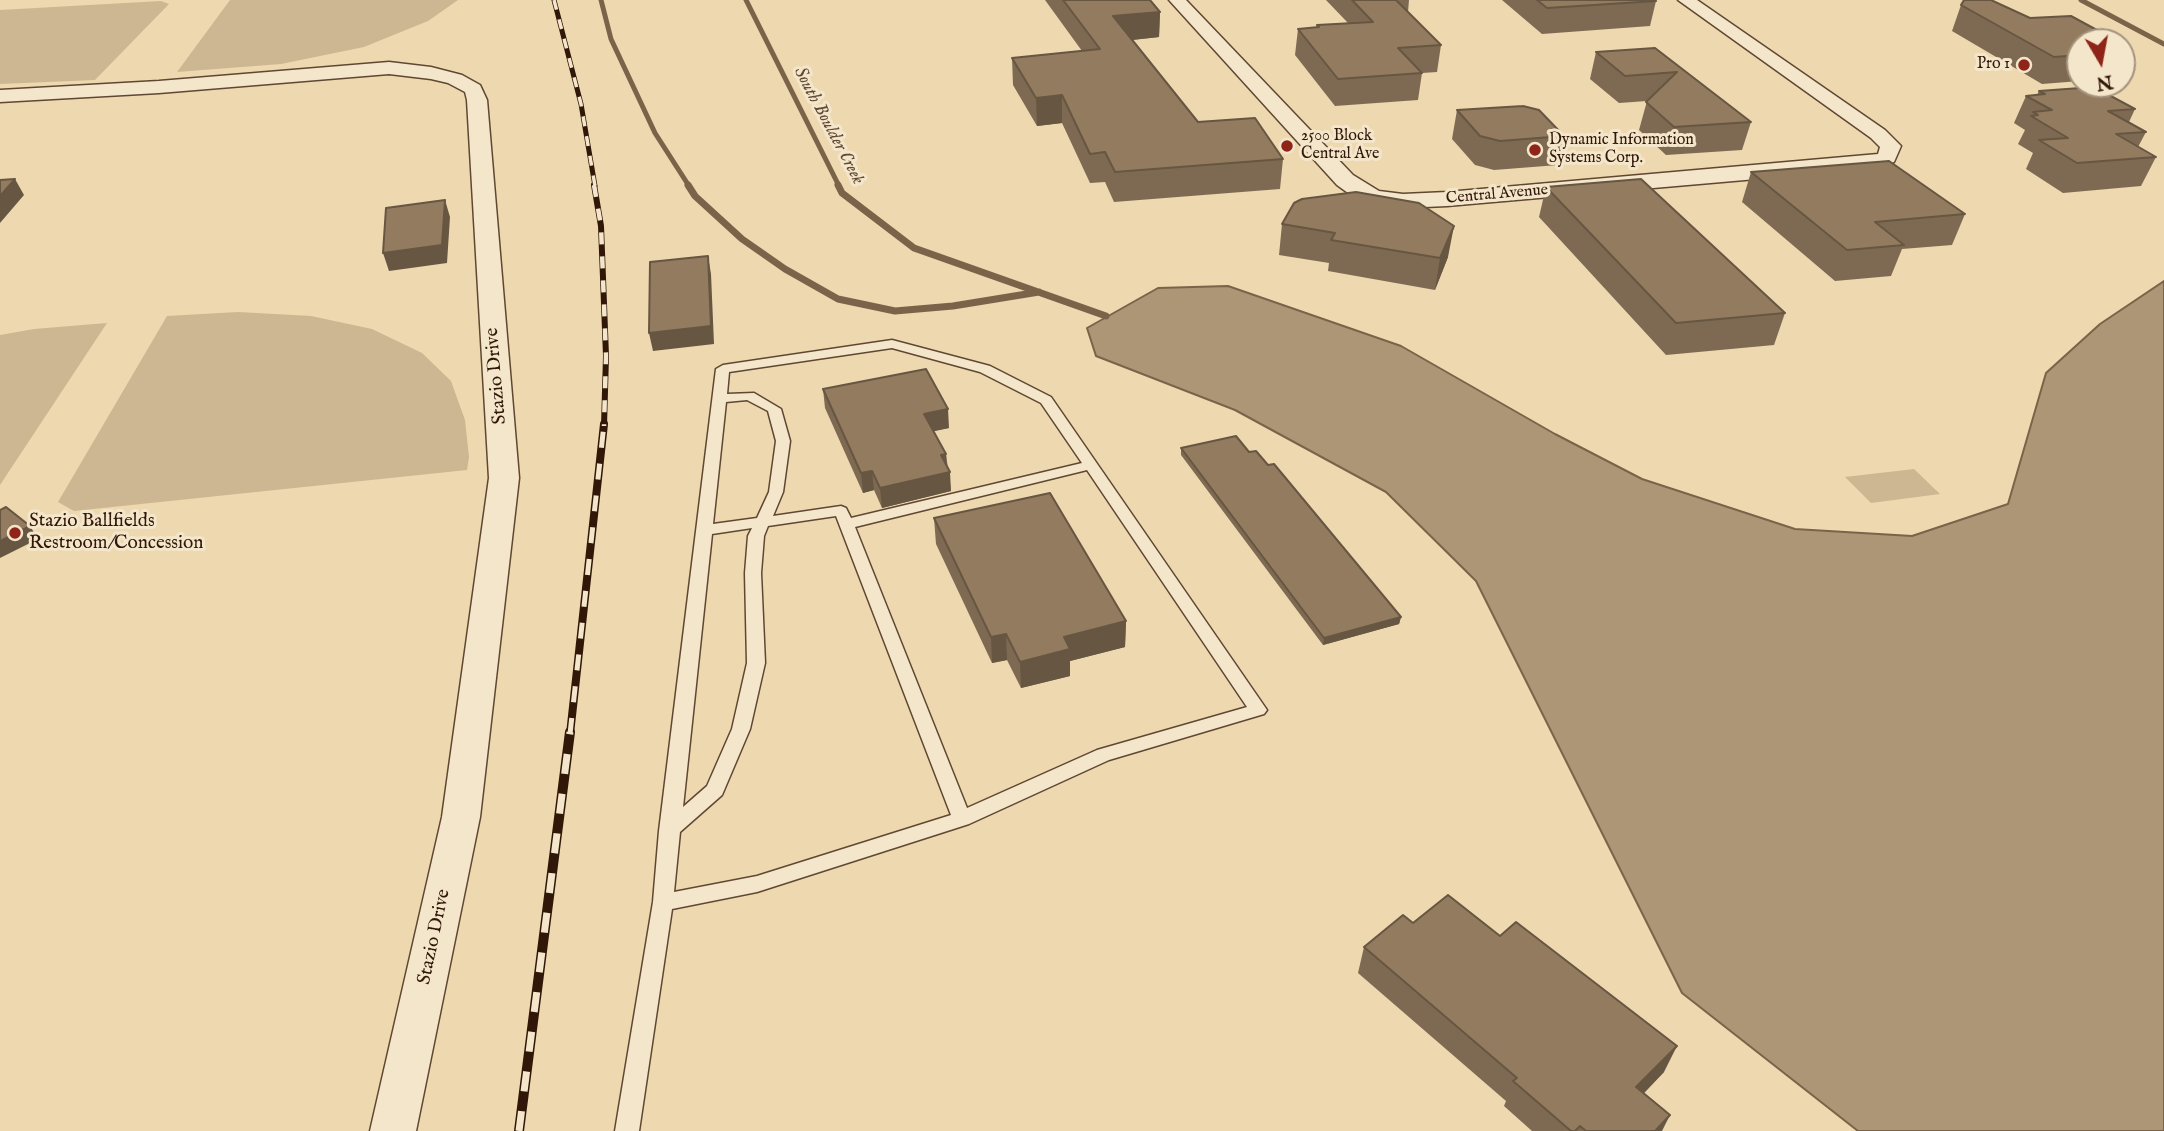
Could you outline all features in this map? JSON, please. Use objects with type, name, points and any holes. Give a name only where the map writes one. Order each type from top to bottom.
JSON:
[{"type":"street","name":"Central Avenue","points":[[1177,0],[1345,180],[1363,193],[1376,197],[1403,201],[1447,199],[1871,163],[1887,158],[1891,146],[1878,134],[1686,0]]},
{"type":"street","name":"Stazio Drive","points":[[0,96],[159,87],[389,68],[431,73],[455,79],[473,89],[477,100],[503,478],[461,817],[393,1131]]},
{"type":"lane","points":[[627,1131],[663,902],[723,369],[892,344],[985,369],[1046,400],[1258,710],[1103,755],[962,819],[757,884],[663,902]]},
{"type":"lane","points":[[669,831],[715,790],[741,729],[756,663],[753,573],[756,536],[776,492],[783,441],[774,409],[749,396],[719,399]]},
{"type":"lane","points":[[846,524],[1091,465]]},
{"type":"lane","points":[[704,530],[841,511],[962,819]]},
{"type":"shaded area","points":[[230,0],[458,0],[428,21],[364,47],[281,64],[177,72]]},
{"type":"shaded area","points":[[161,1],[169,4],[95,80],[0,84],[0,10]]},
{"type":"shaded area","points":[[2164,281],[2164,1131],[1858,1131],[1682,993],[1476,581],[1386,492],[1235,410],[1096,356],[1087,328],[1158,288],[1228,286],[1401,346],[1555,434],[1642,479],[1795,529],[1912,536],[2008,504],[2046,373],[2100,324]]},
{"type":"shaded area","points":[[238,312],[311,316],[372,329],[422,353],[451,381],[465,420],[469,457],[467,470],[74,511],[58,502],[167,316]]},
{"type":"shaded area","points":[[107,323],[0,485],[0,335],[34,329]]},
{"type":"shaded area","points":[[1914,469],[1940,494],[1871,503],[1845,477]]},
{"type":"building","points":[[1063,0],[1150,0],[1160,12],[1113,16],[1198,122],[1255,118],[1283,159],[1115,172],[1105,152],[1090,154],[1062,95],[1036,98],[1012,58],[1100,49]]},
{"type":"building","points":[[1352,0],[1396,0],[1441,45],[1398,48],[1422,73],[1338,79],[1298,29],[1319,27],[1317,25],[1373,22]]},
{"type":"building","points":[[1537,0],[1655,0],[1656,1],[1547,8]]},
{"type":"building","points":[[1964,0],[1991,0],[2030,18],[2071,16],[2093,28],[2066,28],[2066,56],[2054,57],[1961,5]]},
{"type":"building","points":[[1655,48],[1751,122],[1674,127],[1646,102],[1677,72],[1625,76],[1596,52]]},
{"type":"building","points":[[2066,89],[2066,98],[2114,98],[2135,109],[2108,111],[2146,132],[2116,134],[2156,157],[2077,163],[2039,140],[2068,138],[2031,116],[2038,115],[2033,112],[2052,110],[2026,96],[2045,94],[2039,91]]},
{"type":"building","points":[[1523,106],[1539,110],[1564,136],[1500,141],[1480,136],[1457,110]]},
{"type":"building","points":[[1889,161],[1965,214],[1875,222],[1904,245],[1847,250],[1751,172]]},
{"type":"building","points":[[15,179],[0,196],[0,180]]},
{"type":"building","points":[[1641,179],[1785,313],[1676,323],[1546,187]]},
{"type":"building","points":[[1356,192],[1419,203],[1454,226],[1440,258],[1331,240],[1335,233],[1282,224],[1294,203],[1302,199]]},
{"type":"building","points":[[445,200],[442,245],[383,253],[386,208]]},
{"type":"building","points":[[708,256],[711,326],[649,333],[650,262]]},
{"type":"building","points":[[926,369],[948,409],[924,414],[946,454],[941,455],[950,472],[880,488],[872,471],[861,473],[823,389]]},
{"type":"building","points":[[1236,436],[1249,452],[1256,451],[1268,465],[1274,464],[1401,617],[1324,638],[1181,448]]},
{"type":"building","points":[[1050,493],[1126,621],[1064,637],[1070,649],[1020,662],[1006,634],[991,637],[934,518]]},
{"type":"building","points":[[6,507],[30,526],[0,541],[0,510]]},
{"type":"building","points":[[1448,895],[1500,936],[1516,922],[1677,1046],[1636,1087],[1670,1115],[1655,1131],[1586,1131],[1580,1126],[1571,1131],[1513,1081],[1517,1078],[1364,947],[1403,915],[1413,923]]},
{"type":"waterway","points":[[601,0],[611,39],[655,133],[689,186]]},
{"type":"waterway","name":"South Boulder Creek","points":[[746,0],[839,186]]},
{"type":"waterway","points":[[2081,0],[2164,44]]},
{"type":"waterway","points":[[688,185],[695,196],[742,239],[785,269],[838,299],[895,311],[953,306],[1038,292]]},
{"type":"waterway","name":"South Boulder Creek","points":[[838,185],[842,193],[914,248],[1038,292]]},
{"type":"waterway","name":"South Boulder Creek","points":[[1038,292],[1106,316]]},
{"type":"railway","points":[[554,0],[581,104],[595,186]]},
{"type":"railway","points":[[594,185],[601,226],[606,356],[604,426]]},
{"type":"railway","points":[[570,734],[604,424]]},
{"type":"railway","points":[[519,1131],[570,732]]},
{"type":"place","name":"Pro 1","points":[[2024,65]]},
{"type":"place","name":"2500 Block Central Ave","points":[[1287,146]]},
{"type":"place","name":"Dynamic Information Systems Corp.","points":[[1535,150]]},
{"type":"place","name":"Stazio Ballfields Restroom/Concession","points":[[15,533]]}]
